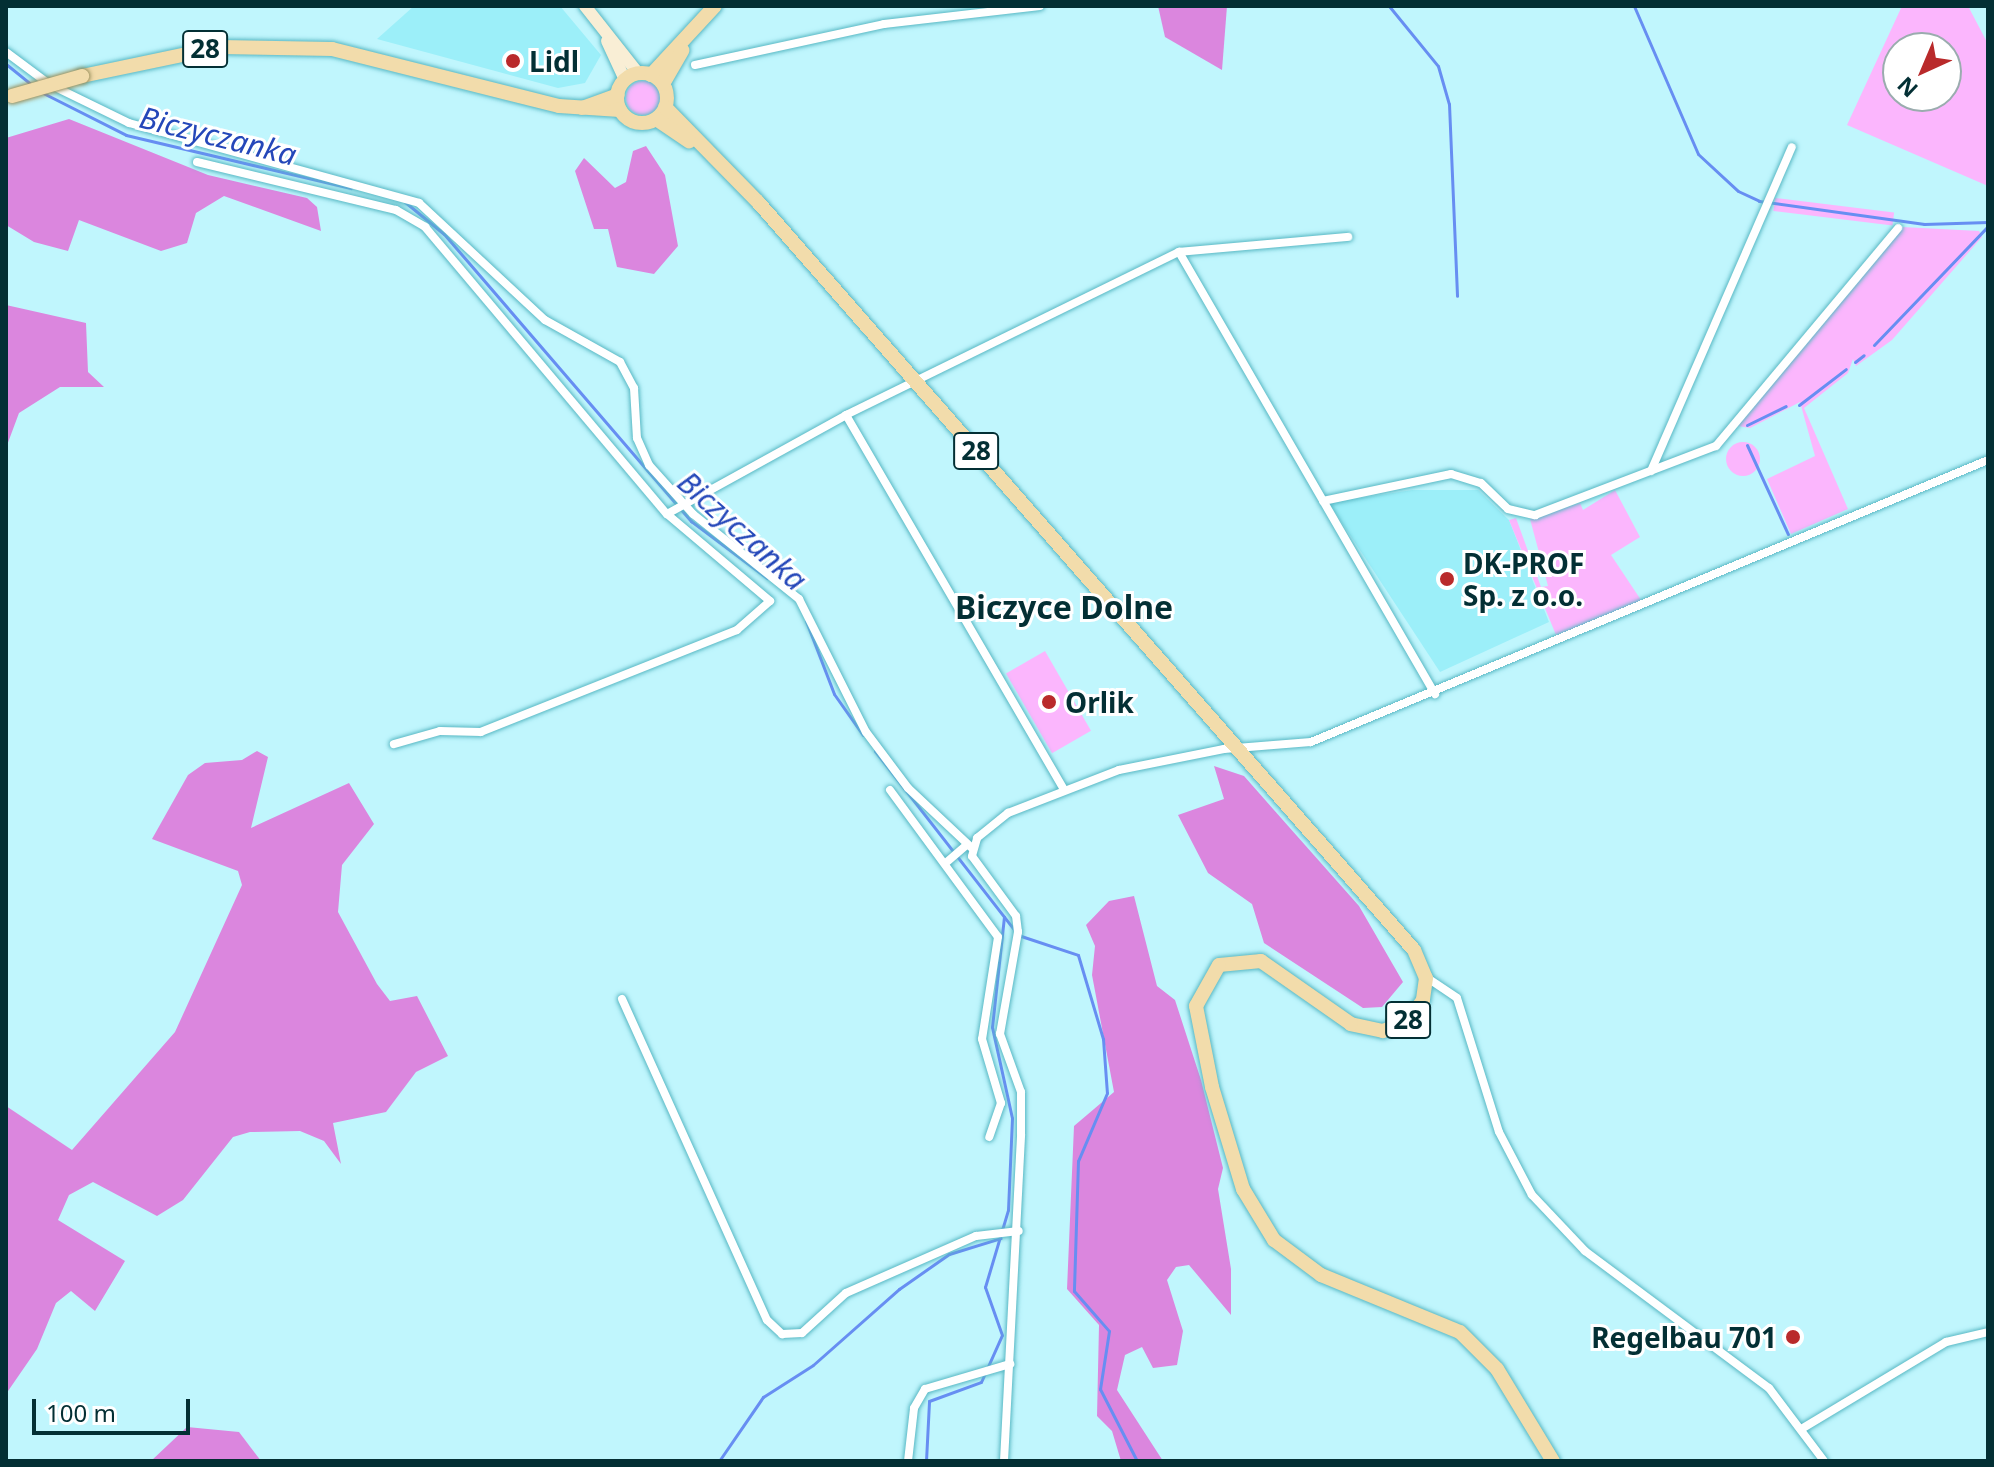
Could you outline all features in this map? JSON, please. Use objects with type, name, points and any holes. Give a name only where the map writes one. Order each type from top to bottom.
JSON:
[{"type":"main road","points":[[585,6],[644,78],[661,113]]},
{"type":"main road","points":[[619,102],[692,34],[715,6]]},
{"type":"main road","name":"28","points":[[9,97],[82,76],[221,47],[332,49],[582,108],[619,102],[638,122],[661,113],[713,157],[1402,935],[1425,977],[1415,1014],[1372,1031],[1268,963],[1223,962],[1204,981],[1196,1006],[1212,1087],[1243,1189],[1274,1240],[1321,1275],[1460,1332],[1497,1369],[1553,1461]]},
{"type":"street","points":[[695,65],[884,24],[1040,6]]},
{"type":"street","points":[[6,52],[49,84],[129,123],[354,182],[419,203],[545,320],[620,362],[634,388],[641,450],[680,501],[799,599],[866,732],[960,852],[1016,916],[1017,936],[1000,1034],[1021,1092],[1019,1231],[1004,1461]]},
{"type":"street","points":[[1651,471],[1792,147]]},
{"type":"street","points":[[197,162],[396,210],[425,227],[667,514],[757,585],[770,601],[763,614],[481,732],[440,731],[394,744]]},
{"type":"street","points":[[1323,501],[1451,474],[1481,483],[1521,515],[1535,515],[1720,443],[1898,228]]},
{"type":"street","points":[[667,514],[680,501],[846,415],[1179,252],[1348,237]]},
{"type":"street","points":[[1179,252],[1435,694]]},
{"type":"street","points":[[846,415],[1064,789]]},
{"type":"street","points":[[960,852],[1008,813],[1119,770],[1237,747],[1305,744],[1435,694],[1988,460]]},
{"type":"street","points":[[890,790],[960,852],[998,937],[982,1039],[1001,1103],[989,1137]]},
{"type":"street","points":[[1425,977],[1457,998],[1507,1150],[1551,1218],[1769,1388],[1803,1428],[1824,1461]]},
{"type":"street","points":[[622,999],[767,1320],[782,1334],[802,1333],[846,1293],[991,1235],[1019,1231]]},
{"type":"street","points":[[982,1039],[1000,1034]]},
{"type":"street","points":[[1803,1428],[1946,1342],[1988,1332]]},
{"type":"street","points":[[908,1461],[920,1394],[933,1383],[1010,1364]]},
{"type":"shaded area","points":[[414,6],[560,6],[601,55],[585,83],[558,88],[377,39]]},
{"type":"shaded area","points":[[1158,6],[1227,6],[1222,70],[1165,37]]},
{"type":"shaded area","points":[[1902,6],[1968,6],[1988,44],[1988,186],[1847,125],[1882,49],[1882,112],[1962,112],[1962,32],[1890,32]]},
{"type":"shaded area","points":[[643,81],[655,86],[660,98],[655,110],[643,115],[631,110],[626,98],[631,86]]},
{"type":"shaded area","points":[[69,119],[208,175],[307,198],[317,207],[321,231],[224,196],[196,213],[187,243],[161,251],[79,220],[68,251],[34,242],[6,225],[6,138]]},
{"type":"shaded area","points":[[646,146],[665,175],[678,246],[654,274],[617,267],[608,229],[594,229],[575,171],[584,158],[615,188],[626,182],[633,151]]},
{"type":"shaded area","points":[[1775,198],[1894,213],[1893,226],[1773,211]]},
{"type":"shaded area","points":[[1902,227],[1979,231],[1982,237],[1892,340],[1856,366],[1853,359],[1848,373],[1804,408],[1848,509],[1791,534],[1767,479],[1815,456],[1800,402],[1750,428],[1738,426]]},
{"type":"shaded area","points":[[6,305],[86,323],[88,372],[104,387],[60,387],[19,413],[6,448]]},
{"type":"shaded area","points":[[1743,442],[1755,447],[1760,459],[1755,471],[1743,476],[1731,471],[1726,459],[1731,447]]},
{"type":"shaded area","points":[[1412,490],[1478,490],[1509,520],[1549,622],[1440,672],[1329,503]]},
{"type":"shaded area","points":[[1615,490],[1640,537],[1611,555],[1643,603],[1556,635],[1509,520],[1516,518],[1541,587],[1548,586],[1530,519],[1580,503],[1583,510]]},
{"type":"shaded area","name":"Orlik","points":[[1045,651],[1091,731],[1052,753],[1006,674]]},
{"type":"shaded area","points":[[257,751],[268,757],[251,828],[349,783],[374,824],[342,865],[338,912],[377,984],[390,1001],[417,996],[448,1056],[416,1072],[386,1112],[333,1123],[341,1164],[324,1141],[300,1131],[250,1132],[233,1137],[183,1200],[157,1216],[93,1182],[69,1195],[58,1220],[125,1261],[95,1311],[71,1291],[56,1303],[37,1349],[6,1394],[6,1106],[72,1150],[175,1032],[242,885],[238,871],[152,839],[188,775],[205,763],[242,760]]},
{"type":"shaded area","points":[[1214,766],[1244,776],[1359,906],[1403,982],[1382,1007],[1363,1008],[1264,943],[1252,904],[1208,873],[1178,815],[1224,799]]},
{"type":"shaded area","points":[[1134,896],[1157,986],[1175,1000],[1201,1080],[1223,1168],[1218,1189],[1231,1269],[1231,1315],[1189,1265],[1176,1267],[1167,1280],[1183,1331],[1177,1365],[1153,1368],[1142,1347],[1125,1355],[1117,1390],[1163,1461],[1121,1461],[1112,1431],[1097,1416],[1099,1325],[1067,1289],[1074,1126],[1114,1092],[1092,975],[1095,946],[1086,925],[1109,901]]},
{"type":"shaded area","points":[[187,1427],[239,1432],[261,1461],[151,1461]]},
{"type":"waterway","points":[[1389,6],[1438,66],[1449,104],[1457,296]]},
{"type":"waterway","points":[[1634,6],[1698,154],[1738,191],[1759,201],[1924,224],[1988,222]]},
{"type":"waterway","name":"Biczyczanka","points":[[6,64],[31,84]]},
{"type":"waterway","name":"Biczyczanka","points":[[43,93],[126,135],[351,188]]},
{"type":"waterway","name":"Biczyczanka","points":[[405,202],[444,234],[691,521],[767,578]]},
{"type":"waterway","points":[[1874,345],[1988,226]]},
{"type":"waterway","points":[[1855,362],[1864,355]]},
{"type":"waterway","points":[[1799,405],[1846,369]]},
{"type":"waterway","points":[[1747,425],[1786,406]]},
{"type":"waterway","points":[[1747,445],[1788,534]]},
{"type":"waterway","name":"Biczyczanka","points":[[806,621],[834,694],[863,735]]},
{"type":"waterway","name":"Biczyczanka","points":[[875,751],[1015,931]]},
{"type":"waterway","points":[[926,1461],[929,1401],[981,1382],[1002,1335],[985,1287],[1008,1210],[1012,1118],[992,1027],[1004,917]]},
{"type":"waterway","name":"Biczyczanka","points":[[1021,936],[1078,955],[1103,1039],[1107,1093],[1078,1161],[1074,1291],[1109,1331],[1100,1389],[1137,1461]]},
{"type":"waterway","points":[[719,1461],[763,1397],[813,1365],[899,1289],[949,1254],[1001,1238]]},
{"type":"place","name":"Lidl","points":[[513,61]]},
{"type":"place","name":"DK-PROF Sp. z o.o.","points":[[1447,579]]},
{"type":"place","name":"Orlik","points":[[1049,702]]},
{"type":"place","name":"Regelbau 701","points":[[1793,1337]]},
{"type":"district","name":"Biczyce Dolne","points":[[1064,607]]}]
